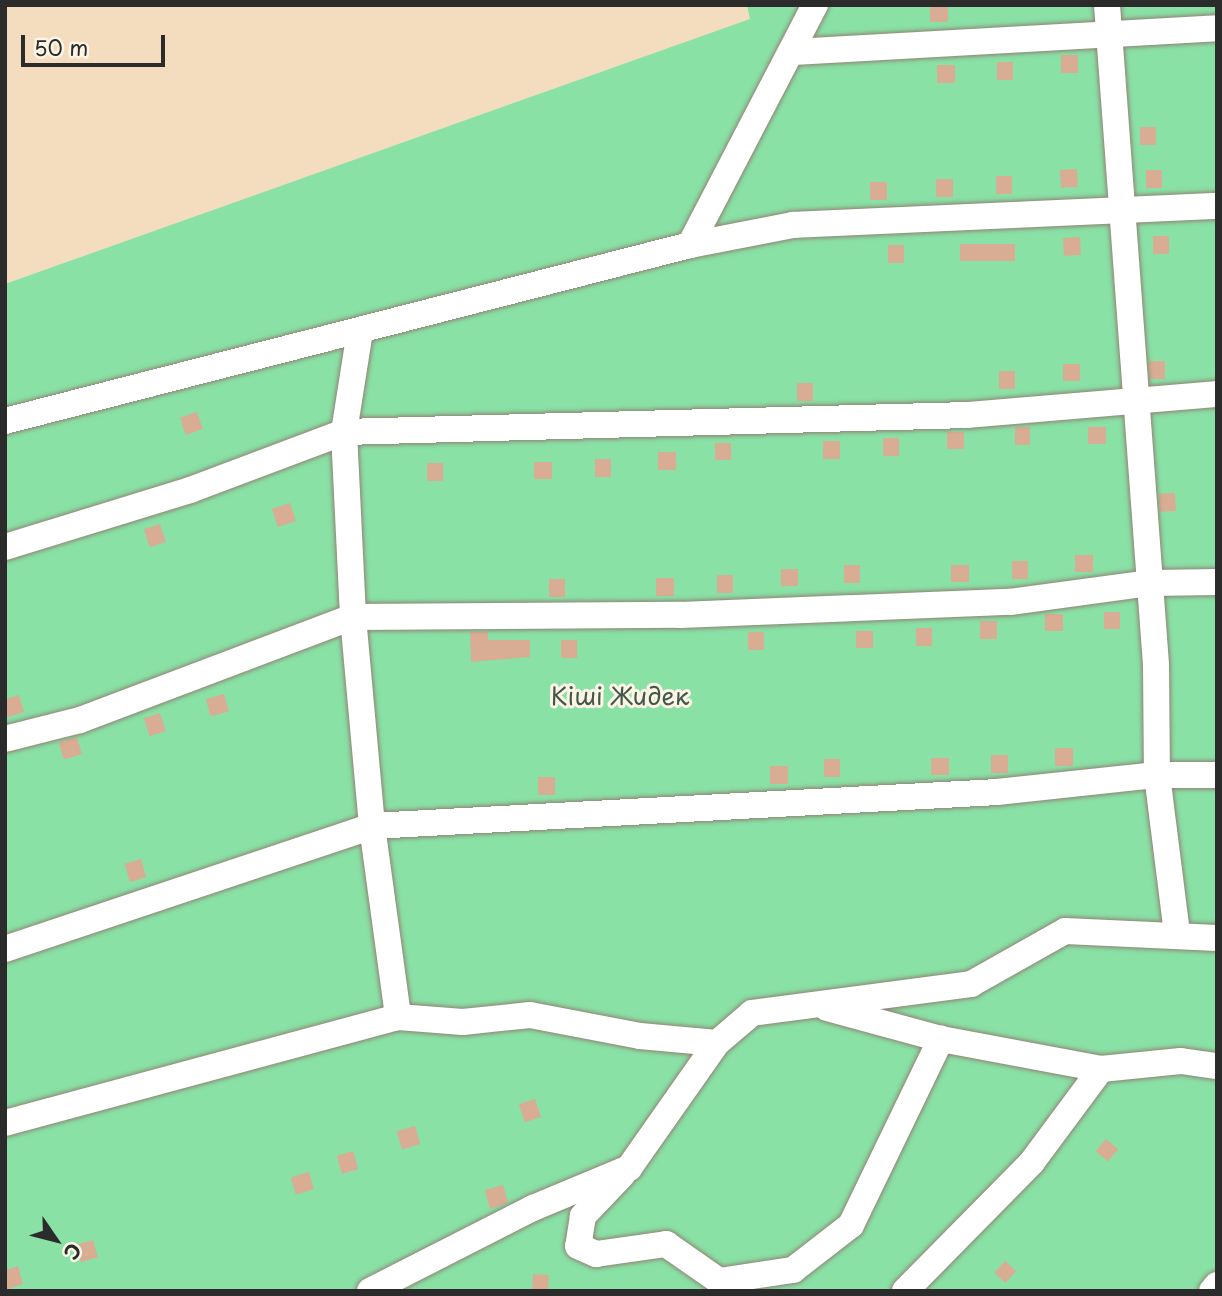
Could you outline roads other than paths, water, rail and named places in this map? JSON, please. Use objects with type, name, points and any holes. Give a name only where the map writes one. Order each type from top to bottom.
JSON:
[{"type":"street","points":[[690,245],[793,52],[815,5]]},
{"type":"street","points":[[1107,5],[1126,211],[1133,402],[1151,583],[1157,775],[1177,934]]},
{"type":"street","points":[[793,52],[1217,28]]},
{"type":"street","points":[[5,421],[690,245],[793,225],[1217,206]]},
{"type":"street","points":[[360,331],[344,432],[353,617],[372,826],[398,1017]]},
{"type":"street","points":[[5,547],[190,490],[344,432],[967,415],[1217,394]]},
{"type":"street","points":[[5,739],[80,720],[353,617],[680,615],[1010,602],[1151,583],[1217,582]]},
{"type":"street","points":[[5,949],[372,826],[998,792],[1157,775],[1217,775]]},
{"type":"street","points":[[941,1039],[851,1226],[793,1270],[719,1281],[666,1244],[596,1254],[578,1246],[583,1216],[629,1168],[717,1043],[752,1013],[971,984],[1065,931],[1177,934],[1217,938]]},
{"type":"street","points":[[813,1004],[941,1039],[1101,1069],[1181,1061],[1217,1066]]},
{"type":"street","points":[[5,1124],[398,1017],[463,1022],[530,1015],[640,1036],[717,1043]]},
{"type":"street","points":[[905,1291],[1031,1161],[1101,1069]]},
{"type":"street","points":[[370,1291],[533,1208],[629,1168]]},
{"type":"street","points":[[1212,1291],[1217,1285]]},
{"type":"park label","name":"Кіші Жидек","points":[[620,696]]}]
